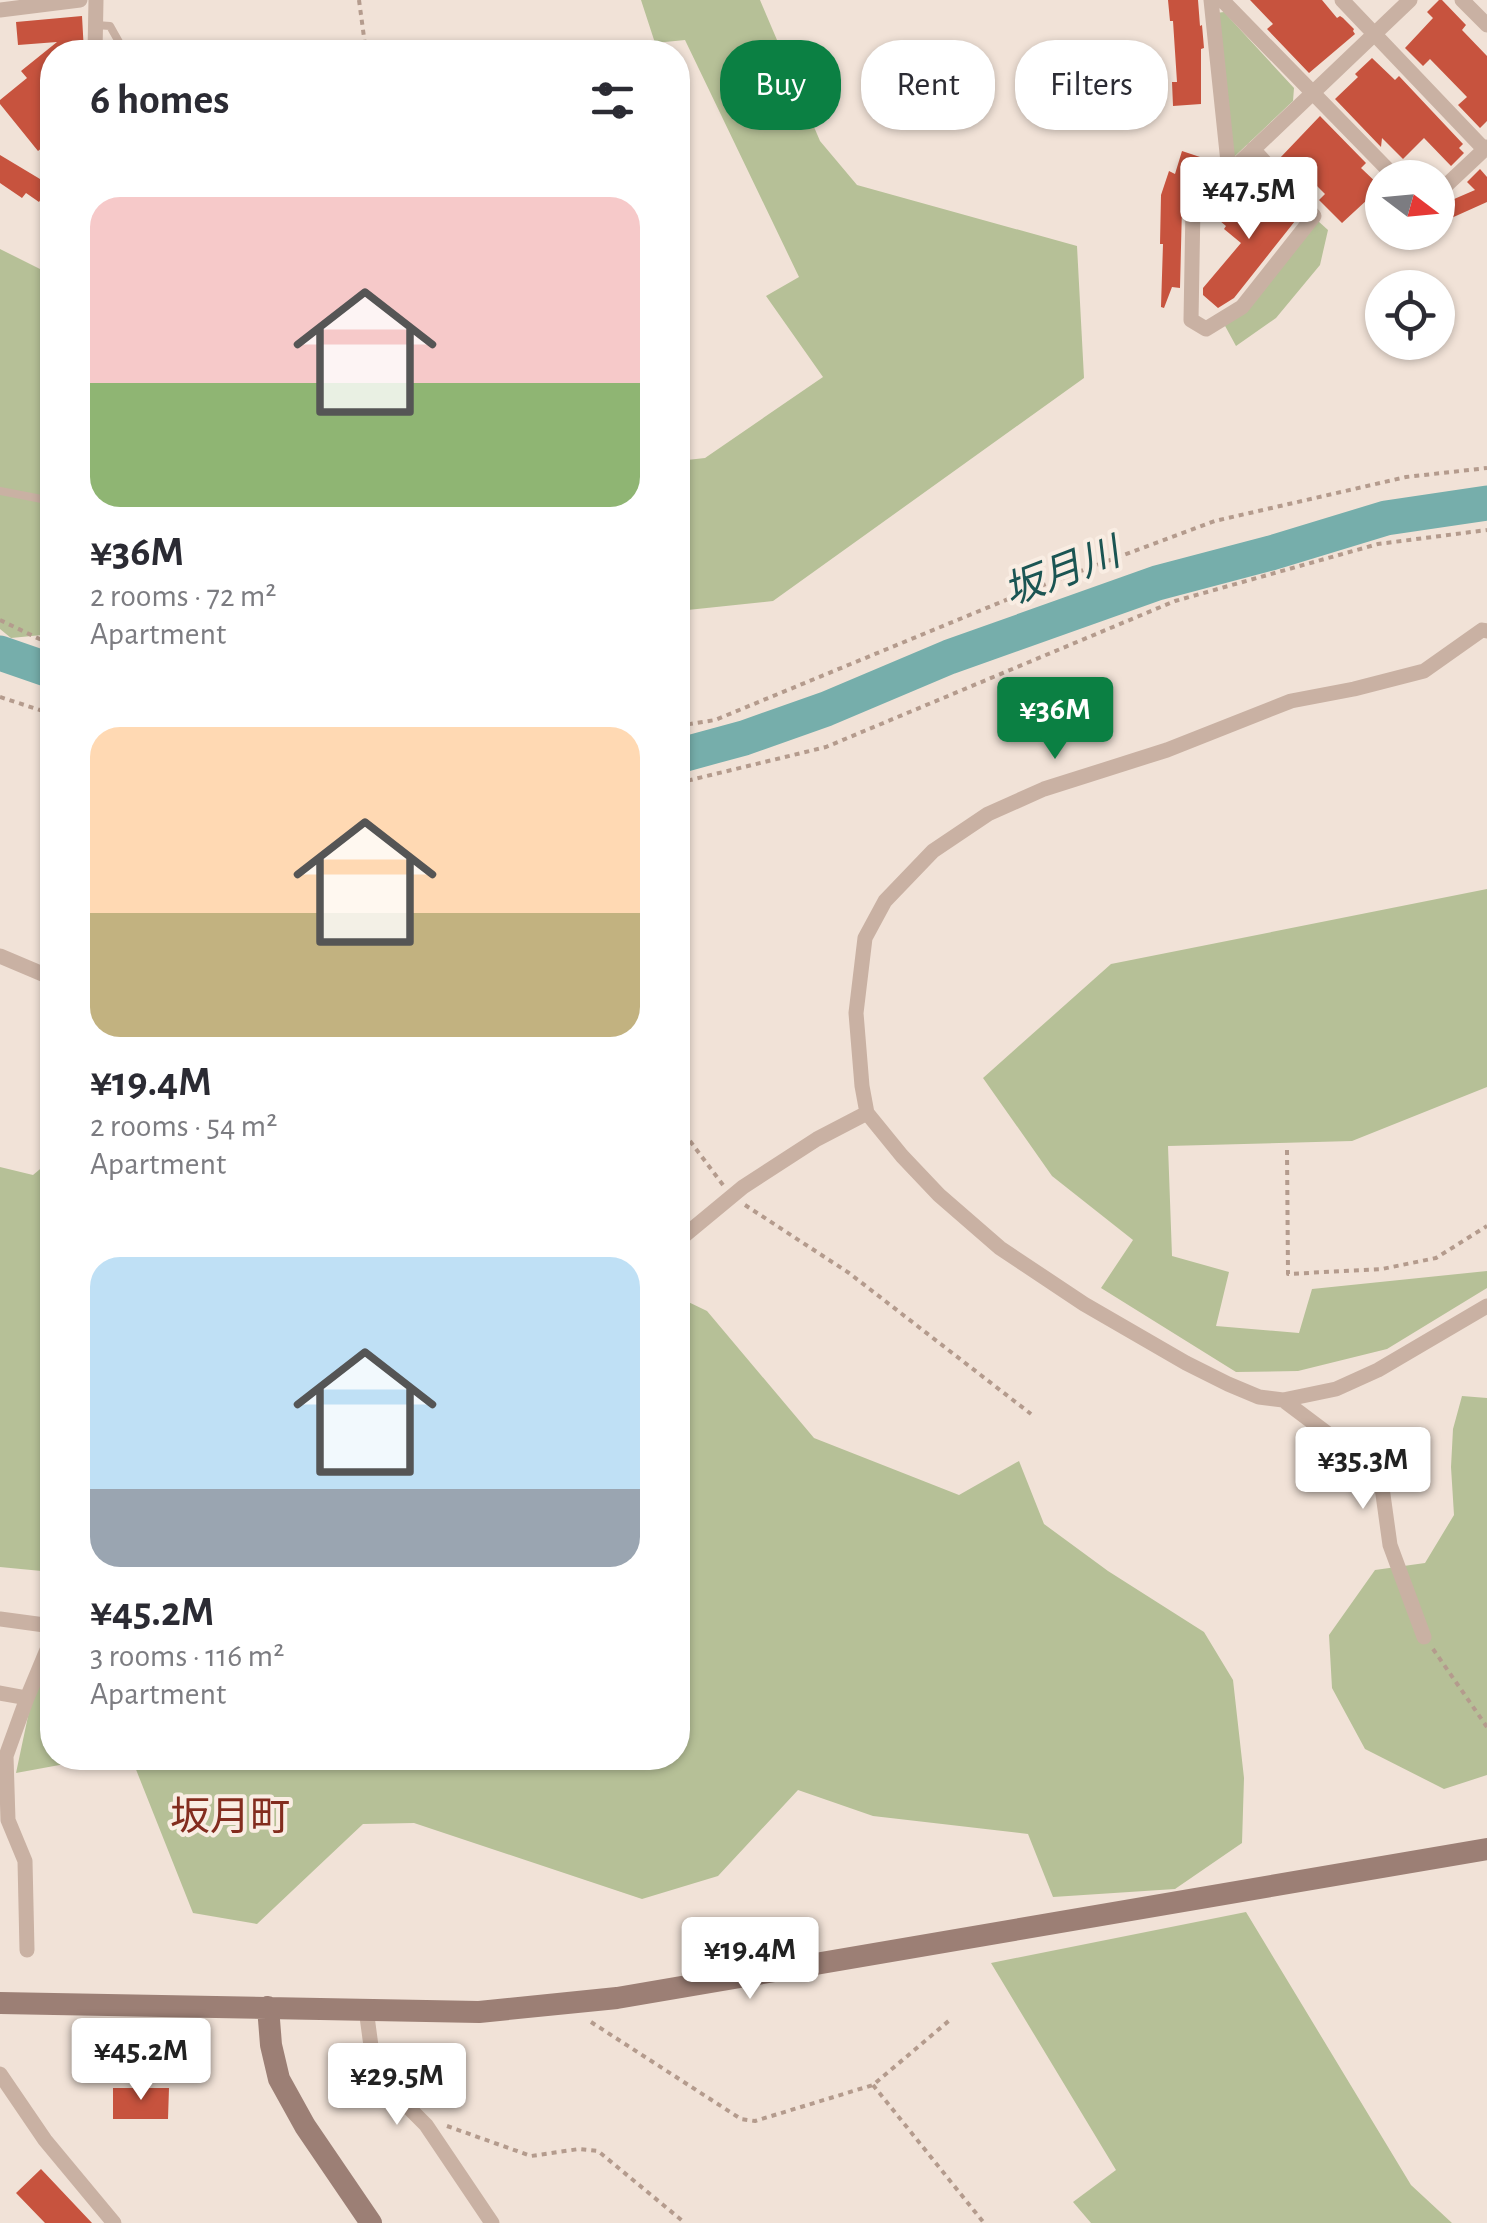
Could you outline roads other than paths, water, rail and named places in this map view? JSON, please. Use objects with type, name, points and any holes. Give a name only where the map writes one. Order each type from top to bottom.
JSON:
[{"type":"street","points":[[0,10],[80,0]]},
{"type":"street","points":[[95,40],[96,0]]},
{"type":"street","points":[[1211,0],[1229,172]]},
{"type":"street","points":[[1222,0],[1378,160]]},
{"type":"street","points":[[1342,0],[1486,148],[1455,177]]},
{"type":"street","points":[[1253,150],[1314,216],[1242,307],[1206,329],[1191,320],[1192,207],[1410,0]]},
{"type":"street","points":[[1462,0],[1487,24]]},
{"type":"street","points":[[1487,631],[1482,630],[1424,671],[1291,701],[1167,750],[1044,789],[988,814],[933,851],[885,900],[865,938],[856,1013],[867,1113],[939,1195],[1000,1248],[1084,1304],[1186,1363],[1259,1397],[1283,1400],[1336,1389],[1487,1306]]},
{"type":"street","points":[[0,956],[40,973]]},
{"type":"street","points":[[690,1229],[816,1139],[867,1113]]},
{"type":"street","points":[[1283,1400],[1380,1472],[1390,1545],[1424,1637]]},
{"type":"street","points":[[0,1619],[40,1624]]},
{"type":"street","points":[[26,1950],[25,1861],[8,1820],[6,1756],[40,1667]]},
{"type":"street","points":[[0,1693],[27,1698]]},
{"type":"street","points":[[0,2003],[479,2012],[576,2002],[1487,1849]]},
{"type":"street","points":[[268,2008],[278,2079],[371,2223]]},
{"type":"street","points":[[366,2009],[374,2061],[386,2084],[426,2125],[492,2223]]},
{"type":"street","points":[[0,2074],[45,2140],[114,2223]]},
{"type":"lane","points":[[96,25],[110,26],[118,40]]},
{"type":"lane","points":[[0,492],[40,499]]},
{"type":"waterway","name":"坂月川","points":[[690,753],[826,709],[949,657],[1157,583],[1386,518],[1487,503]]},
{"type":"waterway","name":"坂月川","points":[[0,653],[40,667]]},
{"type":"district","name":"坂月町","points":[[230,1818]]}]
